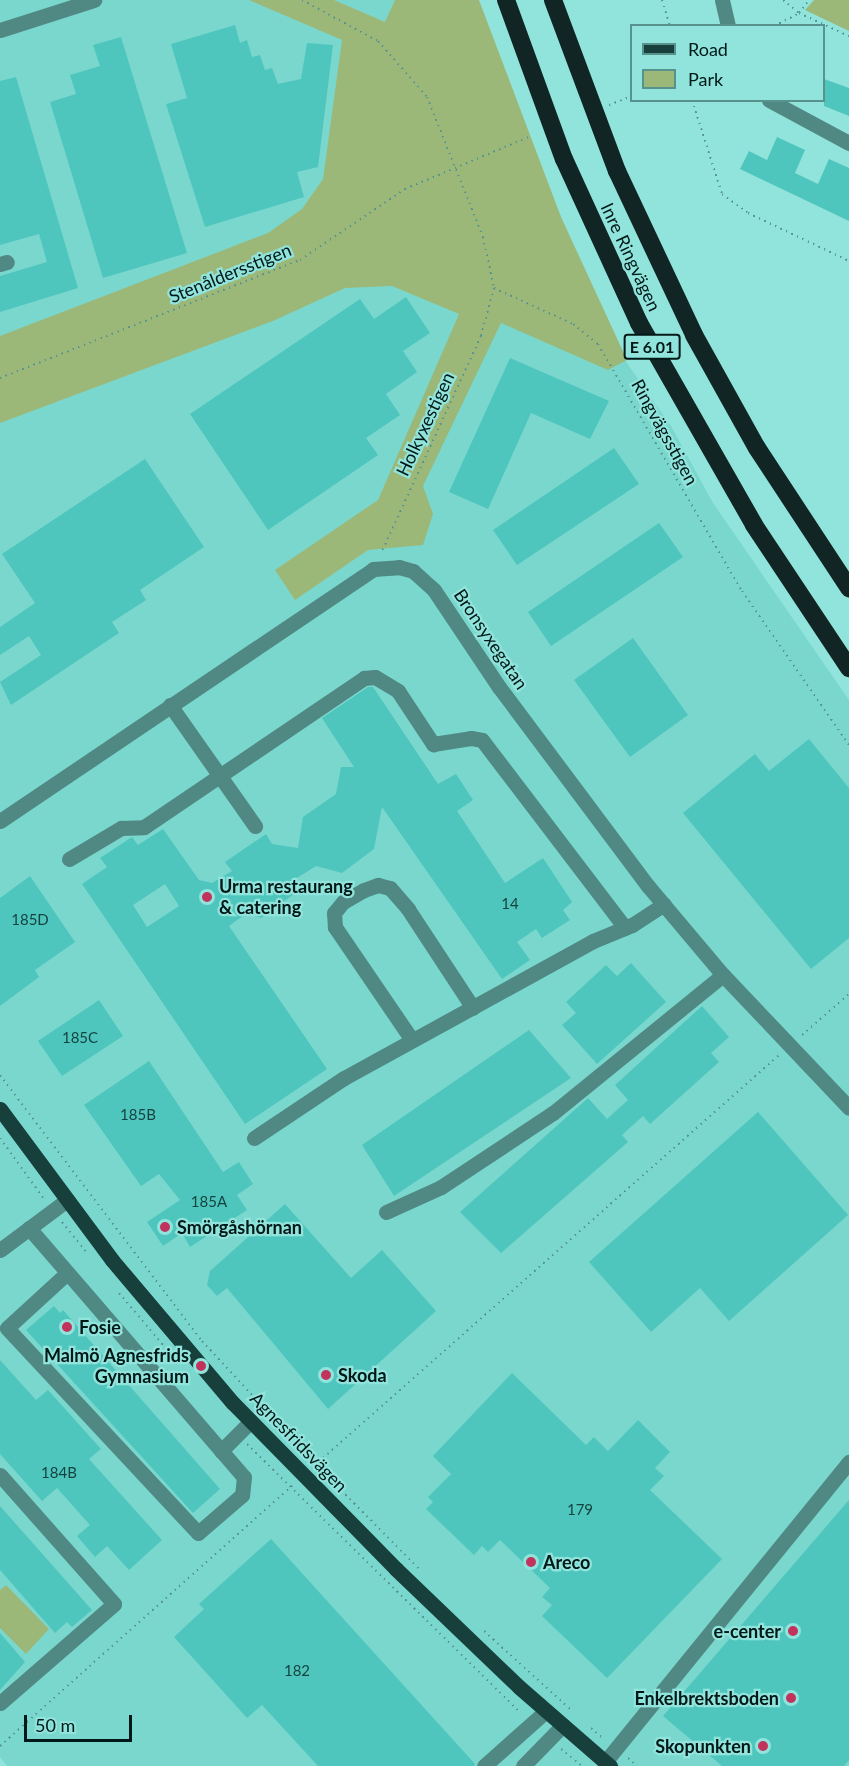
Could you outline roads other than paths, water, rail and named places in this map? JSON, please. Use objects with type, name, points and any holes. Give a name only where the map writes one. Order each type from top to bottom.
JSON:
[{"type":"highway","name":"Inre Ringvägen","points":[[506,0],[564,159],[639,323],[754,525],[849,668]]},
{"type":"highway","name":"Inre Ringvägen","points":[[553,0],[617,171],[694,335],[757,448],[849,588]]},
{"type":"main road","name":"Agnesfridsvägen","points":[[0,1109],[67,1200],[178,1339],[251,1421],[310,1470],[396,1569],[546,1711],[608,1764]]},
{"type":"street","points":[[0,30],[94,0]]},
{"type":"street","points":[[722,0],[728,24]]},
{"type":"street","points":[[773,102],[849,143]]},
{"type":"street","name":"Bronsyxegatan","points":[[170,705],[373,569],[399,567],[424,578],[499,687],[664,904],[723,975],[849,1108]]},
{"type":"street","points":[[69,859],[121,828],[144,827],[364,678],[387,681],[398,691],[433,744],[471,738],[482,740],[625,928]]},
{"type":"street","points":[[0,821],[170,705],[255,826]]},
{"type":"street","points":[[412,1040],[335,927],[334,914],[364,890],[378,885],[390,888],[408,909],[472,1008]]},
{"type":"street","points":[[254,1138],[344,1078],[593,941],[625,928],[664,904]]},
{"type":"street","points":[[386,1212],[441,1187],[553,1113],[723,975]]},
{"type":"street","points":[[0,1250],[67,1200]]},
{"type":"street","points":[[29,1228],[66,1274],[244,1477],[242,1496],[198,1533],[7,1328],[66,1274]]},
{"type":"street","points":[[221,1451],[251,1421]]},
{"type":"street","points":[[608,1764],[616,1749],[849,1462]]},
{"type":"street","points":[[0,1475],[114,1604],[0,1703]]},
{"type":"street","points":[[484,1766],[546,1711]]},
{"type":"street","points":[[523,1766],[563,1725]]},
{"type":"place","name":"Urma restaurang & catering","points":[[207,897]]},
{"type":"place","name":"Smörgåshörnan","points":[[165,1227]]},
{"type":"place","name":"Fosie","points":[[67,1327]]},
{"type":"place","name":"Malmö Agnesfrids Gymnasium","points":[[201,1366]]},
{"type":"place","name":"Skoda","points":[[326,1375]]},
{"type":"place","name":"Areco","points":[[531,1562]]},
{"type":"place","name":"e-center","points":[[793,1631]]},
{"type":"place","name":"Enkelbrektsboden","points":[[791,1698]]},
{"type":"place","name":"Skopunkten","points":[[763,1746]]}]
